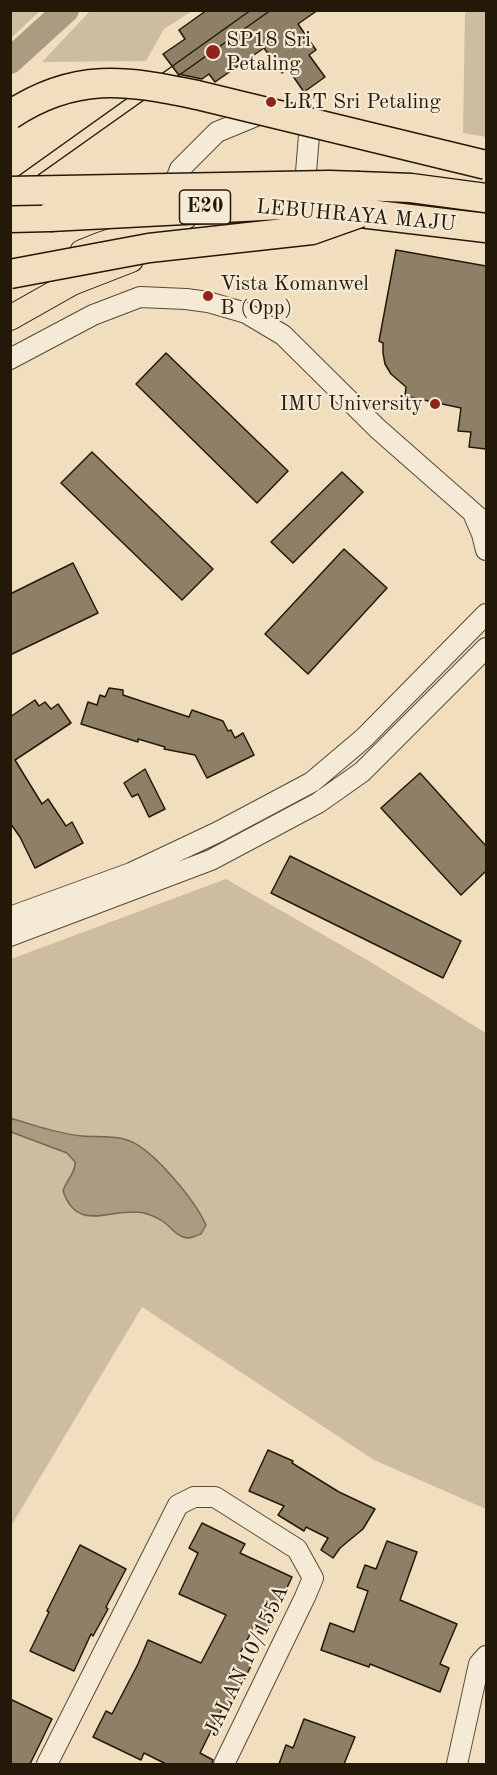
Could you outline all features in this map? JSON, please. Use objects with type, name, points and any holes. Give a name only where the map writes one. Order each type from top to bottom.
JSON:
[{"type":"highway","points":[[10,115],[51,93],[85,84],[116,81],[197,95],[486,165]]},
{"type":"highway","name":"LEBUHRAYA MAJU","points":[[10,191],[232,188],[329,184],[411,188],[486,198]]},
{"type":"highway","name":"LEBUHRAYA MAJU","points":[[10,218],[204,207],[299,213],[360,213],[486,230]]},
{"type":"highway","points":[[10,274],[149,248],[312,230],[360,213]]},
{"type":"main road","points":[[10,318],[72,283],[163,249],[227,238],[299,213],[368,200],[443,203],[486,211]]},
{"type":"main road","points":[[10,289],[75,255],[192,215],[299,213],[486,230]]},
{"type":"street","points":[[163,249],[159,225],[180,169],[217,132],[274,109],[311,109],[299,213]]},
{"type":"street","points":[[10,360],[93,315],[140,297],[208,302],[246,313],[283,335],[378,429],[479,512],[486,524]]},
{"type":"street","points":[[479,512],[486,550]]},
{"type":"street","points":[[10,917],[131,873],[218,832],[312,782],[364,738],[486,614]]},
{"type":"street","points":[[10,936],[211,860],[318,803],[362,772],[486,648]]},
{"type":"street","name":"JALAN 10/155A","points":[[47,1764],[178,1505],[194,1497],[215,1497],[297,1549],[313,1578],[224,1764]]},
{"type":"street","points":[[457,1764],[483,1660]]},
{"type":"shaded area","points":[[11,10],[40,10],[40,11],[11,38]]},
{"type":"shaded area","points":[[468,10],[486,11],[486,137],[463,133],[465,14]]},
{"type":"shaded area","points":[[90,11],[192,11],[164,29],[146,61],[42,62]]},
{"type":"shaded area","points":[[226,879],[369,961],[486,1033],[486,1509],[374,1460],[142,1307],[11,1526],[11,959]]},
{"type":"shaded area","points":[[10,1118],[64,1133],[119,1138],[135,1143],[171,1175],[192,1202],[206,1225],[201,1234],[184,1238],[160,1220],[144,1213],[98,1216],[78,1212],[70,1204],[63,1191],[74,1170],[75,1162],[67,1153],[11,1132]]},
{"type":"building","name":"SP18 Sri Petaling","points":[[207,10],[318,10],[298,24],[316,50],[309,55],[325,77],[304,92],[288,69],[282,73],[264,48],[215,82],[209,74],[202,79],[178,74],[163,54],[185,39],[179,30]]},
{"type":"building","points":[[396,250],[486,266],[486,449],[469,447],[471,432],[458,431],[461,408],[405,396],[406,387],[391,374],[385,364],[383,343],[379,341]]},
{"type":"building","points":[[166,353],[288,471],[257,503],[136,384]]},
{"type":"building","points":[[92,452],[213,569],[182,600],[61,483]]},
{"type":"building","points":[[342,472],[363,492],[293,563],[271,542]]},
{"type":"building","points":[[344,549],[387,588],[308,674],[265,634]]},
{"type":"building","points":[[73,563],[98,613],[10,655],[10,594]]},
{"type":"building","points":[[109,688],[123,690],[123,695],[189,717],[192,710],[223,721],[235,738],[243,733],[254,755],[207,778],[195,755],[164,749],[165,747],[138,739],[138,742],[81,724],[88,702],[97,705],[100,695],[105,697]]},
{"type":"building","points":[[35,700],[39,706],[45,702],[51,709],[58,704],[71,723],[15,760],[42,804],[48,799],[66,826],[72,822],[83,843],[35,868],[20,837],[10,823],[10,717]]},
{"type":"building","points":[[145,769],[165,809],[149,817],[138,794],[132,797],[124,783]]},
{"type":"building","points":[[420,773],[486,846],[486,871],[461,895],[381,808]]},
{"type":"building","points":[[290,856],[461,941],[443,978],[271,893]]},
{"type":"building","points":[[268,1450],[293,1461],[292,1463],[339,1492],[375,1509],[363,1529],[340,1548],[333,1558],[321,1550],[328,1538],[306,1527],[304,1531],[278,1515],[284,1506],[249,1491]]},
{"type":"building","points":[[202,1523],[245,1544],[240,1553],[292,1577],[265,1635],[253,1629],[239,1655],[253,1662],[228,1712],[222,1709],[200,1753],[213,1760],[212,1764],[166,1764],[144,1753],[141,1760],[93,1737],[106,1711],[112,1714],[148,1640],[201,1663],[226,1615],[179,1594],[198,1553],[189,1548]]},
{"type":"building","points":[[387,1541],[417,1552],[400,1600],[457,1624],[440,1664],[449,1668],[440,1692],[370,1664],[369,1667],[321,1650],[330,1623],[354,1632],[368,1591],[357,1587],[365,1565],[376,1569]]},
{"type":"building","points":[[80,1545],[126,1569],[106,1607],[108,1609],[93,1636],[91,1634],[74,1671],[30,1651]]},
{"type":"building","points":[[10,1699],[52,1719],[30,1764],[10,1764]]},
{"type":"building","points":[[304,1719],[355,1737],[344,1764],[279,1764],[286,1745],[293,1748]]},
{"type":"waterway","points":[[10,61],[66,10]]},
{"type":"tram line","points":[[10,182],[251,10]]},
{"type":"tram line","points":[[10,195],[271,10]]},
{"type":"place","name":"SP18 Sri Petaling","points":[[213,52]]},
{"type":"place","name":"LRT Sri Petaling","points":[[271,102]]},
{"type":"place","name":"Vista Komanwel B (Opp)","points":[[208,296]]},
{"type":"place","name":"IMU University","points":[[435,404]]}]
